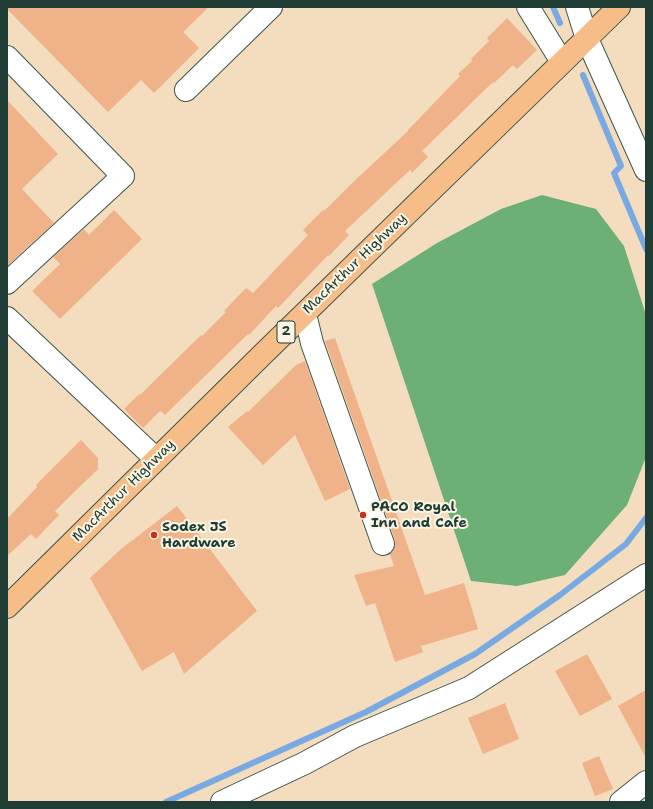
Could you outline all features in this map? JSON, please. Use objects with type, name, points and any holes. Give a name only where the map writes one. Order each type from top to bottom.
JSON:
[{"type":"highway","name":"MacArthur Highway","points":[[7,607],[156,459],[619,7]]},
{"type":"street","points":[[186,90],[271,7]]},
{"type":"street","points":[[528,7],[562,62]]},
{"type":"street","points":[[577,7],[586,39],[646,170]]},
{"type":"street","points":[[7,57],[123,176],[7,284]]},
{"type":"street","points":[[305,314],[312,343],[383,544]]},
{"type":"street","points":[[7,318],[156,459]]},
{"type":"street","points":[[222,802],[305,763],[355,736],[468,688],[646,575]]},
{"type":"street","points":[[621,802],[646,782]]},
{"type":"green space","points":[[542,195],[596,209],[624,246],[646,315],[646,457],[627,505],[565,575],[517,586],[471,581],[372,284],[437,243],[501,209]]},
{"type":"building","points":[[7,7],[209,7],[183,32],[199,48],[154,93],[141,80],[108,112],[7,9]]},
{"type":"building","points":[[507,18],[537,50],[517,69],[513,65],[494,83],[493,82],[422,151],[428,157],[412,173],[410,170],[345,231],[349,235],[278,308],[276,306],[249,335],[248,334],[165,415],[160,411],[143,428],[124,409],[201,335],[202,336],[226,312],[224,311],[246,288],[253,293],[308,235],[303,230],[408,131],[460,76],[458,74],[472,61],[471,59],[489,41],[487,38]]},
{"type":"building","points":[[7,100],[58,154],[22,189],[54,223],[7,266]]},
{"type":"building","points":[[114,210],[142,239],[60,319],[32,291],[60,264],[53,257],[84,229],[89,235]]},
{"type":"building","points":[[335,338],[425,595],[464,583],[478,629],[421,646],[423,652],[395,662],[375,603],[366,606],[354,575],[394,566],[390,554],[393,552],[395,547],[395,540],[325,341]]},
{"type":"building","points":[[305,361],[350,489],[325,501],[295,435],[263,465],[228,427],[247,411],[248,412],[296,365]]},
{"type":"building","points":[[81,440],[98,458],[98,469],[55,511],[59,515],[36,539],[31,534],[7,556],[7,519],[37,487],[36,485]]},
{"type":"building","points":[[177,506],[257,611],[184,674],[174,652],[142,671],[90,578],[121,549]]},
{"type":"building","points":[[587,654],[612,699],[580,716],[555,671]]},
{"type":"building","points":[[646,690],[646,758],[618,706]]},
{"type":"building","points":[[505,703],[519,739],[483,754],[468,718]]},
{"type":"building","points":[[599,756],[613,789],[595,796],[582,763]]},
{"type":"waterway","points":[[553,7],[560,23]]},
{"type":"waterway","points":[[583,75],[621,166],[614,173],[646,249]]},
{"type":"waterway","points":[[166,802],[366,712],[475,654],[560,595],[626,544],[646,518]]},
{"type":"place","name":"PACO Royal Inn and Cafe","points":[[363,515]]},
{"type":"place","name":"Sodex JS Hardware","points":[[154,535]]}]
